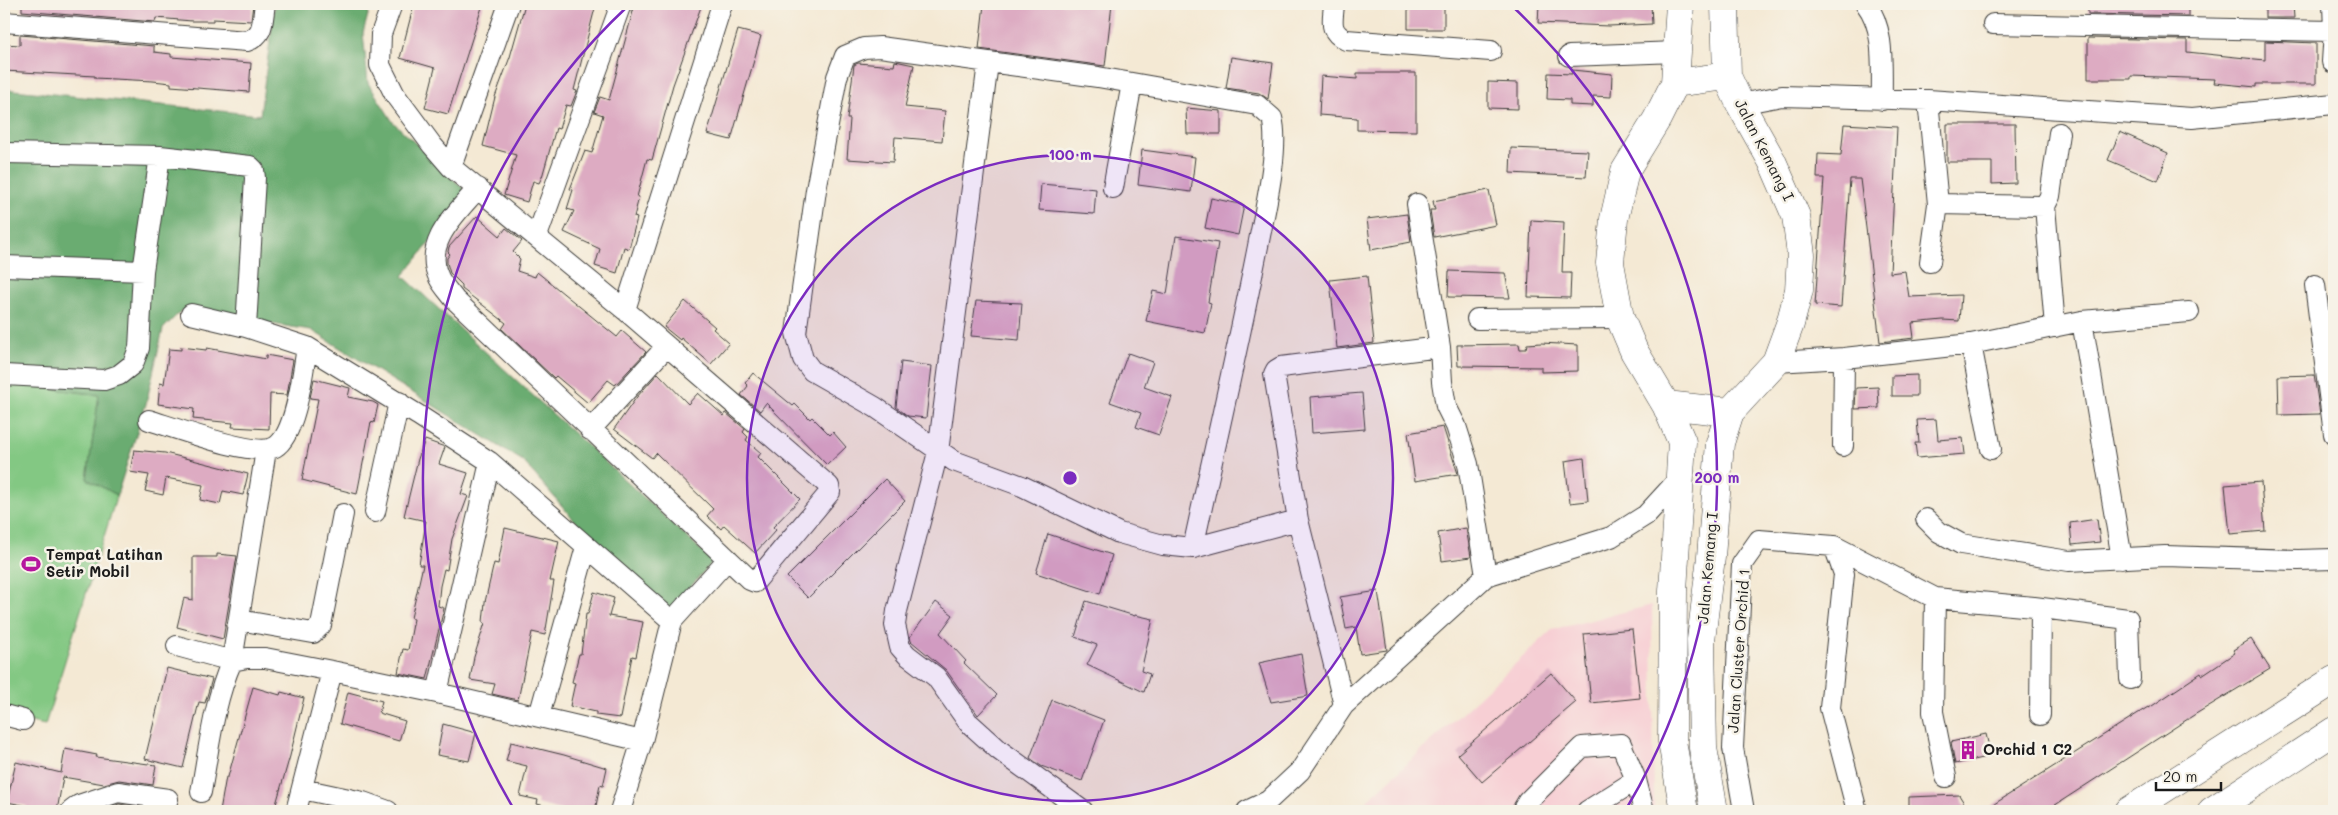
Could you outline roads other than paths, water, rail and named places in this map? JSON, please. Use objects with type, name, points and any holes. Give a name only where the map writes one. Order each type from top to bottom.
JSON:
[{"type":"street","points":[[4,22],[248,41],[260,34],[264,4]]},
{"type":"street","points":[[392,4],[381,34],[380,65],[395,95],[432,146],[451,167],[478,188],[537,236],[625,310],[830,490],[755,582],[750,580],[590,430],[455,300],[439,278],[434,252],[437,240],[478,188]]},
{"type":"street","points":[[451,167],[510,4]]},
{"type":"street","points":[[537,236],[621,4]]},
{"type":"street","points":[[625,310],[722,4]]},
{"type":"street","points":[[1334,4],[1333,30],[1337,35],[1346,40],[1491,51]]},
{"type":"street","name":"Jalan Kemang I","points":[[1680,4],[1675,83],[1657,119],[1625,171],[1614,219],[1610,263],[1620,318],[1634,351],[1666,405],[1682,442],[1673,591],[1672,741],[1684,811]]},
{"type":"street","name":"Jalan Kemang I","points":[[1710,810],[1703,748],[1701,640],[1711,556],[1720,444],[1730,412],[1776,362],[1790,324],[1799,290],[1801,255],[1796,216],[1772,161],[1740,104],[1727,76],[1725,4]]},
{"type":"street","points":[[1866,4],[1874,14],[1880,37],[1882,100]]},
{"type":"street","points":[[2332,62],[2333,4]]},
{"type":"street","points":[[1993,24],[2334,31]]},
{"type":"street","points":[[1193,548],[1247,300],[1269,187],[1274,127],[1272,118],[1257,106],[1132,83],[988,64],[880,47],[864,48],[846,56],[837,77],[816,190],[796,333],[803,360],[812,371],[875,407],[914,432],[938,452],[954,461],[1022,486],[1120,533],[1163,545],[1193,548],[1298,520]]},
{"type":"street","points":[[1569,56],[1677,52]]},
{"type":"street","points":[[988,64],[938,452],[896,612],[895,625],[900,647],[907,655],[936,677],[968,722],[1006,756],[1082,811]]},
{"type":"street","points":[[1675,83],[1727,76]]},
{"type":"street","points":[[1114,188],[1132,83]]},
{"type":"street","points":[[1740,104],[1782,96],[1928,100],[2192,118],[2334,104]]},
{"type":"street","points":[[1928,100],[1938,204],[1930,262]]},
{"type":"street","points":[[2055,327],[2044,206],[2050,196],[2058,133]]},
{"type":"street","points":[[4,153],[160,156],[250,166],[254,170],[254,188],[246,327]]},
{"type":"street","points":[[4,375],[104,380],[119,375],[133,364],[139,348],[143,271],[160,156]]},
{"type":"street","points":[[1417,204],[1440,347],[1442,382],[1446,406],[1456,426],[1468,464],[1486,576]]},
{"type":"street","points":[[1938,204],[2044,206]]},
{"type":"street","points":[[4,266],[143,271]]},
{"type":"street","points":[[2314,285],[2334,434]]},
{"type":"street","points":[[1776,362],[1844,358],[1971,344],[2082,321],[2189,312]]},
{"type":"street","points":[[192,314],[246,327],[307,347],[399,402],[490,462],[586,547],[679,614]]},
{"type":"street","points":[[1477,320],[1620,318]]},
{"type":"street","points":[[2082,321],[2122,558]]},
{"type":"street","points":[[1971,344],[1991,449]]},
{"type":"street","points":[[590,430],[667,346]]},
{"type":"street","points":[[149,420],[204,437],[266,450],[276,447],[290,425],[296,406],[307,347]]},
{"type":"street","points":[[1344,705],[1298,520],[1274,374],[1281,367],[1440,347]]},
{"type":"street","points":[[1844,358],[1844,446]]},
{"type":"street","points":[[375,512],[399,402]]},
{"type":"street","points":[[1666,405],[1730,412]]},
{"type":"street","points":[[201,792],[214,720],[224,678],[232,661],[266,450]]},
{"type":"street","points":[[437,693],[490,462]]},
{"type":"street","points":[[1247,811],[1268,801],[1300,771],[1344,705],[1486,576],[1611,537],[1646,515],[1679,489]]},
{"type":"street","points":[[239,620],[313,633],[321,625],[343,514]]},
{"type":"street","points":[[1926,519],[1938,532],[1961,544],[2069,561],[2165,556],[2298,560],[2334,558]]},
{"type":"street","name":"Jalan Cluster Orchid 1","points":[[1744,811],[1733,748],[1742,564],[1759,540],[1834,546],[1935,598],[2041,608],[2128,619],[2130,679]]},
{"type":"street","points":[[1834,546],[1844,574],[1830,708],[1857,811]]},
{"type":"street","points":[[539,716],[586,547]]},
{"type":"street","points":[[620,811],[679,614],[728,559]]},
{"type":"street","points":[[1673,591],[1707,591]]},
{"type":"street","points":[[1935,598],[1932,712],[1946,778]]},
{"type":"street","points":[[2040,715],[2041,608]]},
{"type":"street","points":[[176,646],[232,661],[247,658],[265,658],[332,671],[539,716],[642,741]]},
{"type":"street","points":[[296,811],[332,671]]},
{"type":"street","points":[[2129,811],[2334,680]]},
{"type":"street","points":[[2212,811],[2334,731]]},
{"type":"street","points":[[1527,808],[1582,747],[1621,744],[1636,780],[1644,811]]},
{"type":"street","points":[[1593,809],[1636,780]]},
{"type":"street","points":[[302,789],[363,802],[388,811]]},
{"type":"street","points":[[71,811],[79,805],[118,792],[168,799]]},
{"type":"place","name":"Tempat Latihan Setir Mobil","points":[[31,564]]},
{"type":"place","name":"Orchid 1 C2","points":[[1968,750]]}]
